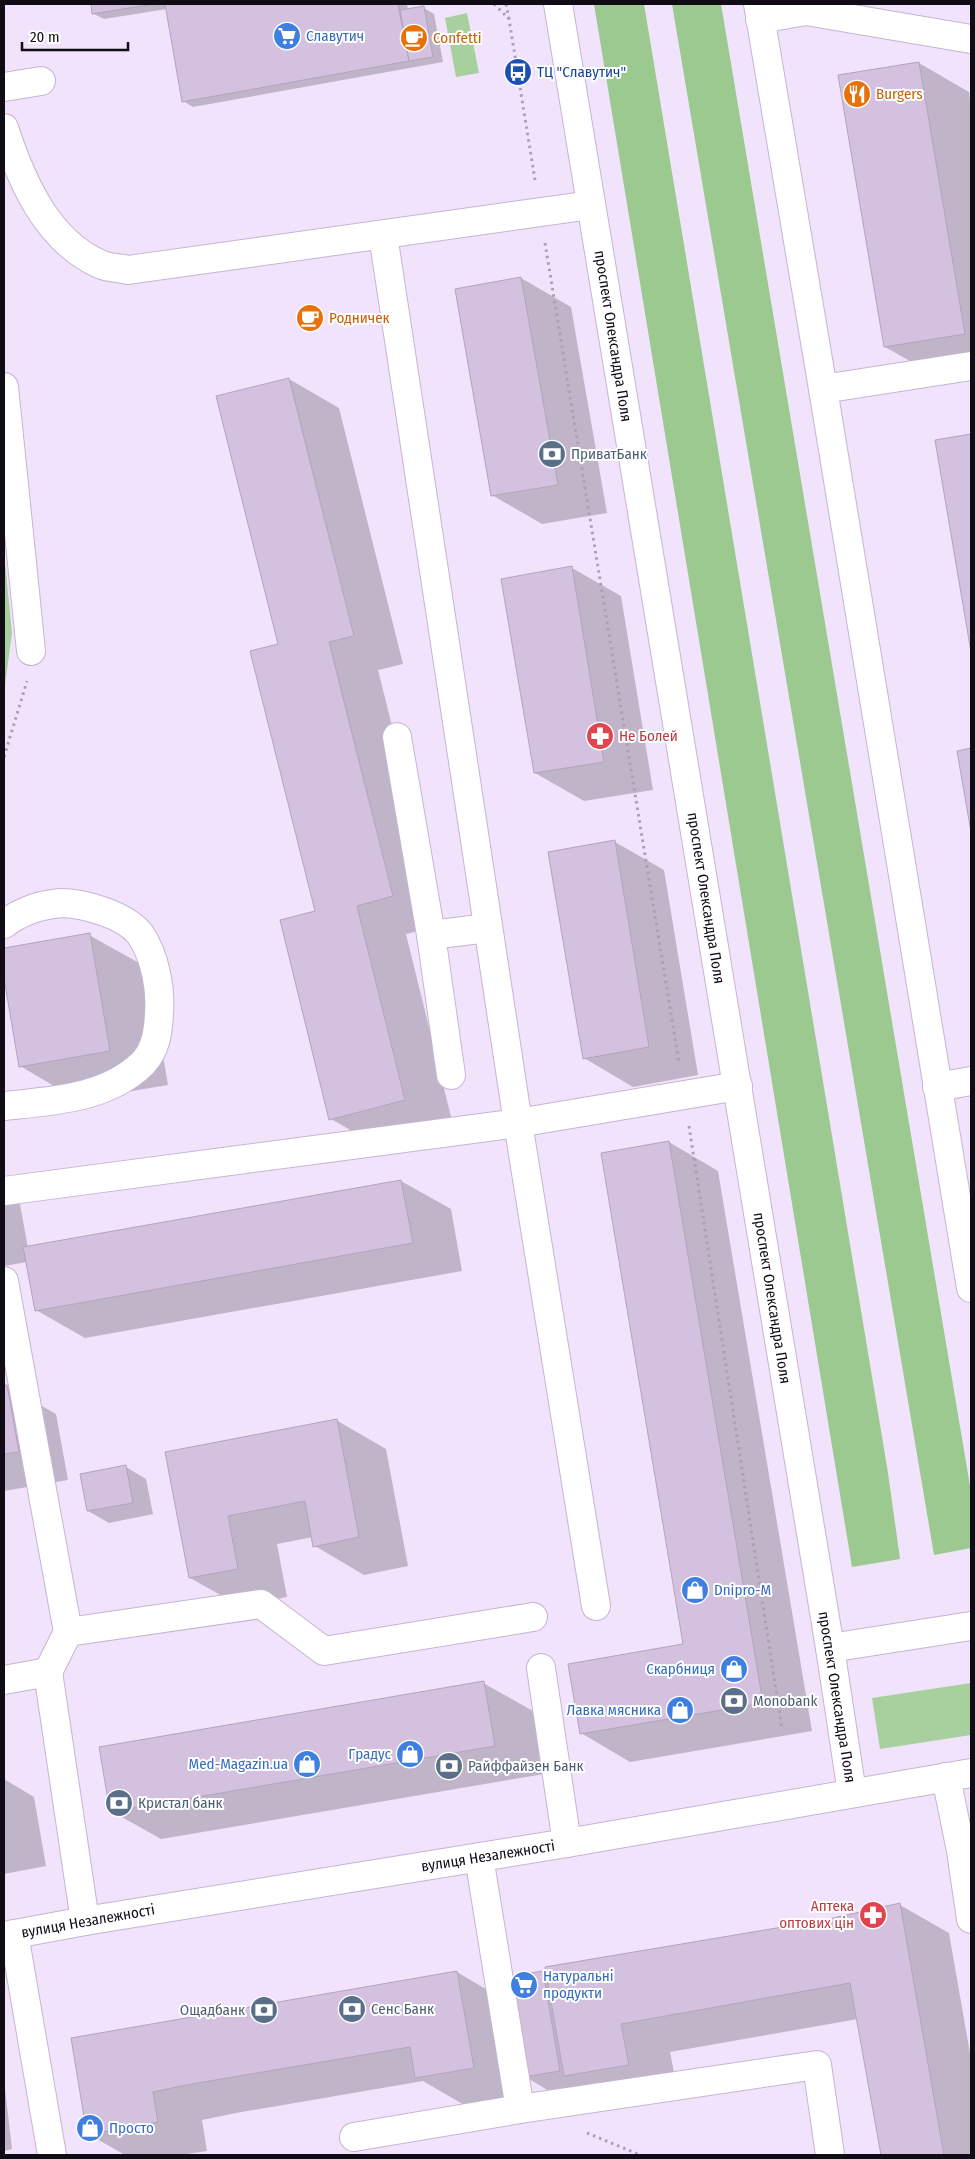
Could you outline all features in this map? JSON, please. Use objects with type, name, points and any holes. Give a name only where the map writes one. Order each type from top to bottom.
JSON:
[{"type":"main road","name":"проспект Олександра Поля","points":[[558,4],[738,1086],[852,1793]]},
{"type":"main road","points":[[971,39],[806,11],[759,11],[971,1288]]},
{"type":"main road","points":[[4,87],[41,81]]},
{"type":"main road","points":[[5,140],[26,186],[60,236],[80,253],[103,265],[128,270],[591,205]]},
{"type":"main road","points":[[383,235],[518,1123],[596,1606]]},
{"type":"main road","points":[[823,389],[971,366]]},
{"type":"main road","points":[[4,387],[31,651]]},
{"type":"main road","points":[[397,737],[431,935],[451,1075]]},
{"type":"main road","points":[[4,924],[27,911],[60,903],[91,907],[121,918],[140,934],[154,964],[160,998],[158,1039],[143,1062],[115,1083],[70,1099],[4,1106]]},
{"type":"main road","points":[[431,935],[488,928]]},
{"type":"main road","points":[[937,1087],[971,1081]]},
{"type":"main road","points":[[4,1191],[518,1123],[738,1086]]},
{"type":"main road","points":[[4,1281],[8,1330],[68,1632],[48,1672],[85,1921]]},
{"type":"main road","points":[[68,1632],[261,1604],[324,1651],[533,1617]]},
{"type":"main road","points":[[830,1648],[971,1626]]},
{"type":"main road","points":[[541,1668],[567,1843]]},
{"type":"main road","points":[[4,1680],[48,1672]]},
{"type":"main road","points":[[959,1775],[961,1851],[971,1919]]},
{"type":"main road","name":"вулиця Незалежності","points":[[9,1935],[567,1843],[959,1775]]},
{"type":"main road","points":[[479,1857],[520,2109]]},
{"type":"main road","points":[[9,1935],[52,2155]]},
{"type":"main road","points":[[354,2137],[520,2109],[817,2065],[830,2155]]},
{"type":"path","points":[[494,4],[509,19]]},
{"type":"path","points":[[506,4],[684,1095],[782,1729]]},
{"type":"path","points":[[4,757],[27,683],[31,651]]},
{"type":"green space","points":[[594,4],[644,4],[888,1473],[900,1559],[852,1567]]},
{"type":"green space","points":[[672,4],[721,4],[971,1492],[971,1548],[934,1555]]},
{"type":"green space","points":[[467,13],[479,73],[456,77],[445,18]]},
{"type":"green space","points":[[4,552],[12,633],[4,692]]},
{"type":"green space","points":[[971,1683],[971,1735],[880,1749],[872,1698]]},
{"type":"building","points":[[91,4],[154,4],[92,14]]},
{"type":"building","name":"Славутич","points":[[165,4],[398,4],[409,61],[182,102]]},
{"type":"building","points":[[424,6],[433,57],[409,61],[400,10]]},
{"type":"building","points":[[919,62],[965,334],[884,347],[838,75]]},
{"type":"building","points":[[521,277],[558,485],[491,496],[455,289]]},
{"type":"building","points":[[289,378],[354,636],[329,642],[393,896],[357,906],[405,1100],[329,1120],[280,920],[315,911],[250,651],[278,644],[216,396]]},
{"type":"building","points":[[971,434],[971,652],[935,440]]},
{"type":"building","points":[[572,566],[604,762],[534,773],[501,579]]},
{"type":"building","points":[[971,748],[971,832],[957,751]]},
{"type":"building","points":[[615,840],[649,1047],[583,1059],[548,852]]},
{"type":"building","points":[[90,933],[110,1051],[19,1067],[4,978],[4,948]]},
{"type":"building","points":[[669,1141],[763,1703],[580,1734],[568,1664],[683,1644],[601,1153]]},
{"type":"building","points":[[401,1180],[413,1243],[35,1311],[23,1247]]},
{"type":"building","points":[[4,1385],[7,1385],[19,1452],[4,1454]]},
{"type":"building","points":[[337,1419],[359,1537],[313,1547],[305,1501],[228,1516],[238,1569],[189,1578],[165,1452]]},
{"type":"building","points":[[126,1465],[133,1503],[87,1511],[80,1474]]},
{"type":"building","points":[[484,1681],[495,1746],[110,1812],[99,1747]]},
{"type":"building","points":[[900,1903],[944,2155],[881,2155],[850,1983],[621,2024],[629,2065],[564,2076],[545,1967],[824,1920]]},
{"type":"building","points":[[457,1971],[474,2068],[415,2078],[410,2047],[186,2085],[153,2092],[158,2122],[87,2135],[71,2038]]},
{"type":"building","points":[[543,1971],[560,2071],[523,2077],[505,1977]]},
{"type":"place","name":"Славутич","points":[[287,36]]},
{"type":"place","name":"Confetti","points":[[414,38]]},
{"type":"place","name":"ТЦ \"Славутич\"","points":[[518,72]]},
{"type":"place","name":"Burgers","points":[[857,94]]},
{"type":"place","name":"Родничек","points":[[310,318]]},
{"type":"place","name":"ПриватБанк","points":[[552,454]]},
{"type":"place","name":"Не Болей","points":[[600,736]]},
{"type":"place","name":"Dnipro-M","points":[[695,1590]]},
{"type":"place","name":"Скарбниця","points":[[734,1669]]},
{"type":"place","name":"Monobank","points":[[734,1701]]},
{"type":"place","name":"Лавка мясника","points":[[680,1710]]},
{"type":"place","name":"Градус","points":[[410,1754]]},
{"type":"place","name":"Med-Magazin.ua","points":[[307,1764]]},
{"type":"place","name":"Райффайзен Банк","points":[[449,1766]]},
{"type":"place","name":"Кристал банк","points":[[119,1803]]},
{"type":"place","name":"Аптека оптових цін","points":[[873,1915]]},
{"type":"place","name":"Натуральні продукти","points":[[524,1985]]},
{"type":"place","name":"Сенс Банк","points":[[352,2009]]},
{"type":"place","name":"Ощадбанк","points":[[264,2010]]},
{"type":"place","name":"Просто","points":[[90,2128]]}]
